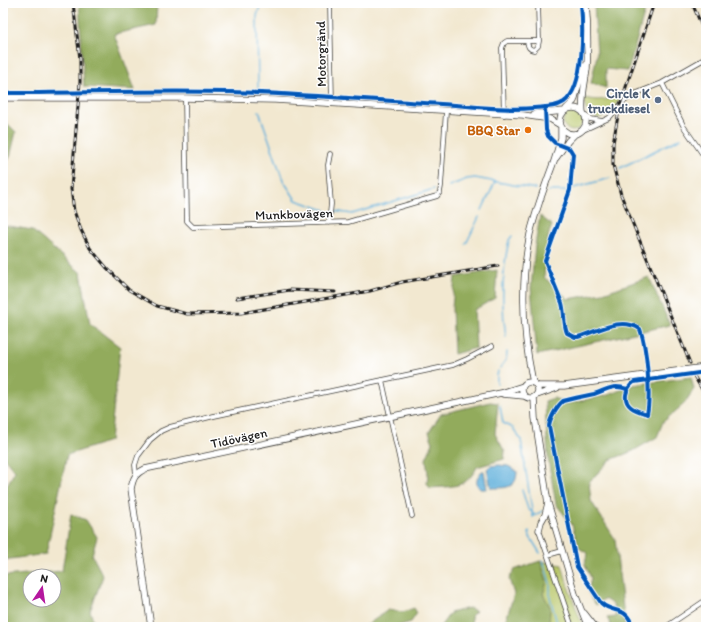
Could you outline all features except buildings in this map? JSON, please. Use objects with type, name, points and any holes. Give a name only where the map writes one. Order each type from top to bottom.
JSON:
[{"type":"street","name":"Motorgränd","points":[[330,3],[332,104]]},
{"type":"street","points":[[528,41],[528,46],[534,50],[538,46],[538,3]]},
{"type":"street","points":[[553,163],[568,141],[583,128],[585,124],[582,101],[586,79],[588,50],[586,3]]},
{"type":"street","points":[[504,114],[502,48],[504,43],[507,41],[539,41]]},
{"type":"street","points":[[535,418],[522,389],[525,385],[528,361],[524,311],[528,249],[535,214],[561,138],[560,117],[574,100],[588,50]]},
{"type":"street","points":[[3,98],[185,98],[275,100],[523,115],[550,119],[567,132],[577,133],[597,125],[609,118],[623,102],[632,95],[662,83],[706,58]]},
{"type":"street","points":[[662,83],[684,127],[706,159]]},
{"type":"street","name":"Munkbovägen","points":[[185,98],[187,221],[193,227],[348,222],[437,196],[440,192],[441,186],[446,111]]},
{"type":"street","points":[[523,115],[574,108],[590,118],[602,121]]},
{"type":"street","points":[[329,223],[331,204],[328,165],[330,154]]},
{"type":"street","points":[[151,627],[131,490],[132,480],[136,474],[136,461],[141,452],[155,436],[170,427],[214,416],[458,363],[492,346]]},
{"type":"street","points":[[528,361],[538,392],[535,396],[535,418],[548,503],[580,608],[588,627]]},
{"type":"street","points":[[526,397],[535,396],[564,386],[706,367]]},
{"type":"street","points":[[382,380],[412,516]]},
{"type":"street","points":[[525,385],[535,384],[564,386]]},
{"type":"street","name":"Tidövägen","points":[[136,474],[145,469],[501,393],[525,385]]},
{"type":"street","name":"Tidövägen","points":[[501,393],[526,397]]},
{"type":"street","points":[[548,503],[539,530],[572,627]]},
{"type":"street","points":[[548,555],[562,551]]},
{"type":"street","points":[[666,627],[706,600]]},
{"type":"street","points":[[580,608],[595,627]]},
{"type":"green space","points":[[79,3],[157,3],[156,25],[114,34],[135,90],[84,87]]},
{"type":"green space","points":[[594,3],[647,3],[628,71],[606,69],[606,88],[591,83],[597,55]]},
{"type":"green space","points":[[634,91],[621,100],[604,117],[595,118],[588,113],[586,109],[585,98],[604,100]]},
{"type":"green space","points":[[573,111],[580,114],[583,121],[580,128],[573,131],[566,128],[563,121],[566,114]]},
{"type":"green space","points":[[3,119],[16,132],[10,157],[3,168]]},
{"type":"green space","points":[[540,216],[552,225],[549,233],[544,277],[568,299],[603,293],[649,277],[670,325],[537,355],[531,288],[535,245]]},
{"type":"green space","points":[[3,225],[32,230],[81,273],[90,324],[120,347],[110,441],[67,455],[46,554],[3,560],[3,492],[15,471],[3,456]]},
{"type":"green space","points":[[497,270],[495,298],[474,310],[476,348],[454,354],[452,308],[455,277]]},
{"type":"green space","points":[[691,377],[694,389],[684,404],[663,422],[657,437],[633,451],[610,460],[589,482],[591,501],[615,539],[625,625],[624,627],[612,627],[607,618],[616,617],[613,604],[604,599],[596,605],[588,592],[591,578],[585,565],[587,553],[579,548],[572,525],[556,504],[548,459],[545,401],[554,398],[566,404],[608,395],[633,385]]},
{"type":"green space","points":[[490,402],[498,403],[495,434],[505,452],[504,459],[477,467],[468,479],[458,485],[430,488],[427,483],[428,473],[426,459],[433,443],[429,432],[441,414]]},
{"type":"green space","points":[[71,514],[86,520],[97,537],[92,555],[103,576],[90,611],[96,627],[3,627],[3,576],[22,574],[22,608],[62,608],[62,571]]},
{"type":"green space","points":[[540,561],[562,565],[583,627],[550,627],[550,607],[543,594],[547,581]]},
{"type":"green space","points":[[540,561],[547,581],[543,594],[550,607],[550,627],[506,627],[505,623],[514,594],[509,579],[514,570]]},
{"type":"green space","points":[[414,608],[417,613],[411,622],[394,627],[364,627],[388,610],[403,612]]},
{"type":"green space","points":[[469,608],[476,611],[471,616],[472,627],[440,627],[450,613]]},
{"type":"water","points":[[491,466],[508,466],[517,471],[515,481],[509,486],[491,488],[487,469]]},
{"type":"water","points":[[482,471],[484,471],[487,489],[480,489],[477,484],[478,477]]},
{"type":"waterway","points":[[258,88],[257,16],[261,3]]},
{"type":"waterway","points":[[259,111],[283,180],[296,200],[325,210]]},
{"type":"waterway","points":[[620,168],[681,138]]},
{"type":"waterway","points":[[449,186],[467,179],[475,178],[536,189]]},
{"type":"waterway","points":[[574,188],[610,178]]},
{"type":"waterway","points":[[482,210],[495,182]]},
{"type":"waterway","points":[[334,211],[352,214],[434,189]]},
{"type":"waterway","points":[[549,191],[566,191]]},
{"type":"waterway","points":[[466,244],[479,217]]},
{"type":"waterway","points":[[506,337],[503,313],[503,288],[509,240],[512,236]]},
{"type":"waterway","points":[[500,368],[506,360],[507,352]]},
{"type":"waterway","points":[[497,384],[498,371]]},
{"type":"waterway","points":[[500,406],[503,423],[513,428],[521,440],[533,517]]},
{"type":"waterway","points":[[522,490],[528,509],[534,514]]},
{"type":"waterway","points":[[533,517],[542,511]]},
{"type":"waterway","points":[[529,532],[530,537],[540,553]]},
{"type":"waterway","points":[[543,560],[550,583],[550,597],[558,627]]},
{"type":"railway","points":[[73,3],[80,59],[80,82],[71,189],[74,211],[90,248],[129,290],[157,306],[187,314],[241,313],[370,291],[402,282],[498,266]]},
{"type":"railway","points":[[654,3],[620,105],[613,143],[613,165],[621,195],[690,363]]},
{"type":"railway","points":[[692,3],[706,36]]},
{"type":"railway","points":[[237,298],[290,290],[335,292]]},
{"type":"railway","points":[[694,376],[706,396]]},
{"type":"cycle path","points":[[3,93],[202,91],[310,96],[500,109],[549,107],[564,102],[571,94],[576,84],[582,41],[581,3]]},
{"type":"cycle path","points":[[545,107],[546,130],[548,136],[555,143],[570,149],[573,154],[570,190],[545,261],[562,303],[567,333],[578,337],[617,324],[632,325],[640,329],[645,348],[648,372],[648,384],[649,395],[647,414],[633,408],[628,404],[626,394],[629,387],[634,382],[706,372]]},
{"type":"cycle path","points":[[627,389],[613,387],[594,394],[563,401],[554,412],[549,426],[577,567],[601,603],[610,609],[623,612],[630,620],[633,627]]},
{"type":"place","name":"Circle K truckdiesel","points":[[658,100]]},
{"type":"place","name":"BBQ Star","points":[[528,130]]}]
